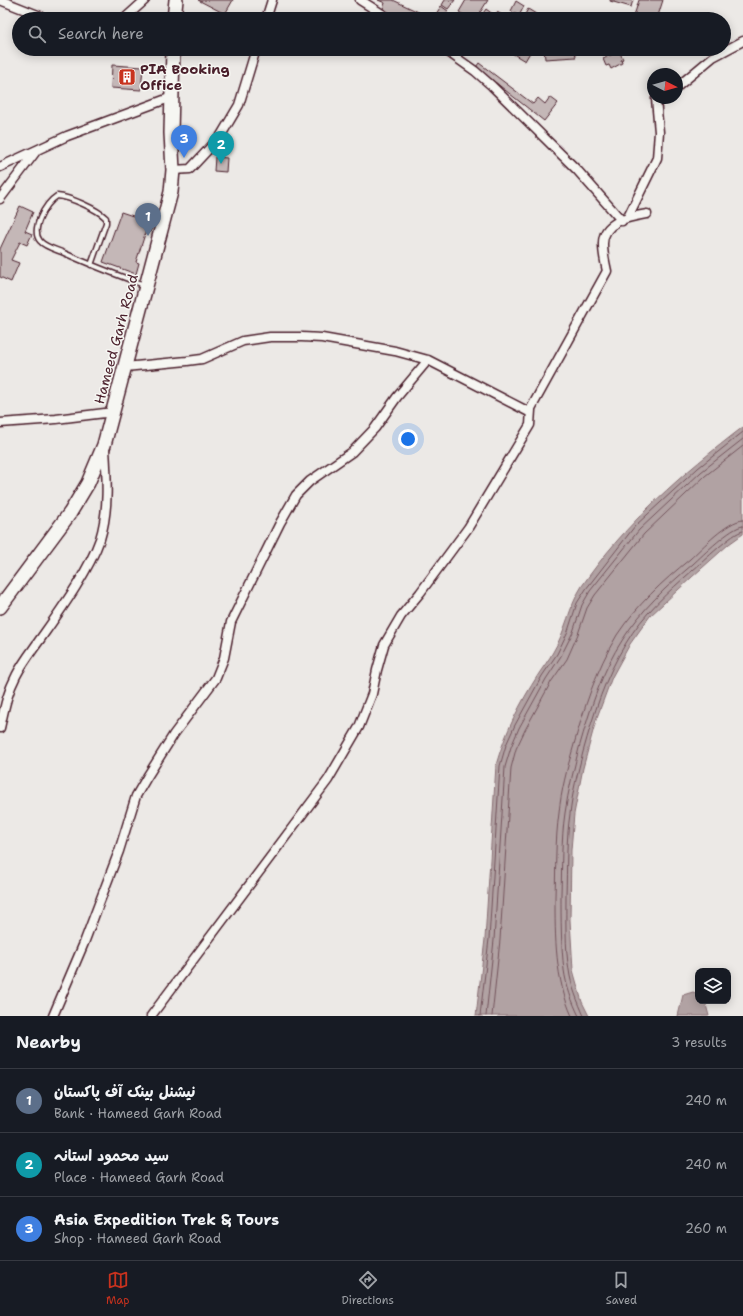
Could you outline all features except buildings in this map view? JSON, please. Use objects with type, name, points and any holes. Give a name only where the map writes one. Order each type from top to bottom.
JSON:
[{"type":"highway","points":[[175,12],[176,0]]},
{"type":"highway","name":"Hameed Garh Road","points":[[0,607],[70,513],[88,483],[104,445],[171,192],[174,170],[171,133],[173,56]]},
{"type":"street","points":[[0,0],[30,12]]},
{"type":"street","points":[[132,12],[146,0]]},
{"type":"street","points":[[268,12],[272,0]]},
{"type":"street","points":[[360,0],[379,12]]},
{"type":"street","points":[[731,47],[743,41]]},
{"type":"street","points":[[174,170],[190,169],[220,137],[239,105],[254,56]]},
{"type":"street","points":[[454,56],[475,71],[492,86],[625,219]]},
{"type":"street","points":[[683,81],[715,56]]},
{"type":"street","points":[[0,167],[67,136],[172,97]]},
{"type":"street","points":[[625,219],[657,158],[659,132],[656,104]]},
{"type":"street","points":[[0,199],[38,149]]},
{"type":"street","points":[[151,1016],[328,780],[359,727],[370,701],[384,646],[401,616],[468,528],[530,425],[531,410],[607,271],[603,245],[604,235],[611,225],[625,219],[647,214]]},
{"type":"street","points":[[125,367],[202,359],[243,341],[270,337],[322,338],[395,351],[428,360],[530,412],[531,410]]},
{"type":"street","points":[[53,1016],[84,943],[119,851],[136,796],[174,734],[216,678],[224,658],[231,622],[296,495],[310,481],[352,452],[375,428],[397,397],[428,360]]},
{"type":"street","points":[[0,423],[56,419],[113,412]]},
{"type":"street","points":[[0,728],[6,700],[15,677],[24,661],[41,639],[79,581],[100,540],[106,516],[107,487],[104,445]]},
{"type":"lane","points":[[91,265],[106,223],[106,218],[83,205],[62,196],[57,196],[45,207],[37,226],[37,235],[40,241],[47,246],[91,265],[146,286]]},
{"type":"water","points":[[743,427],[743,534],[729,544],[650,616],[630,644],[612,677],[596,720],[583,768],[574,814],[571,850],[570,920],[573,970],[582,1002],[589,1016],[476,1016],[485,939],[496,765],[514,718],[531,686],[550,658],[582,586],[599,563],[636,520],[656,500],[699,462]]},
{"type":"water","points":[[695,993],[695,1004],[706,1004],[709,1016],[678,1016],[683,995]]},
{"type":"place","name":"PIA Booking Office","points":[[127,77]]},
{"type":"place","name":"Asia Expedition Trek & Tours","points":[[184,158]]},
{"type":"place","name":"سید محمود استانہ","points":[[221,164]]},
{"type":"place","name":"نیشنل بینک آف پاکستان","points":[[148,236]]}]
